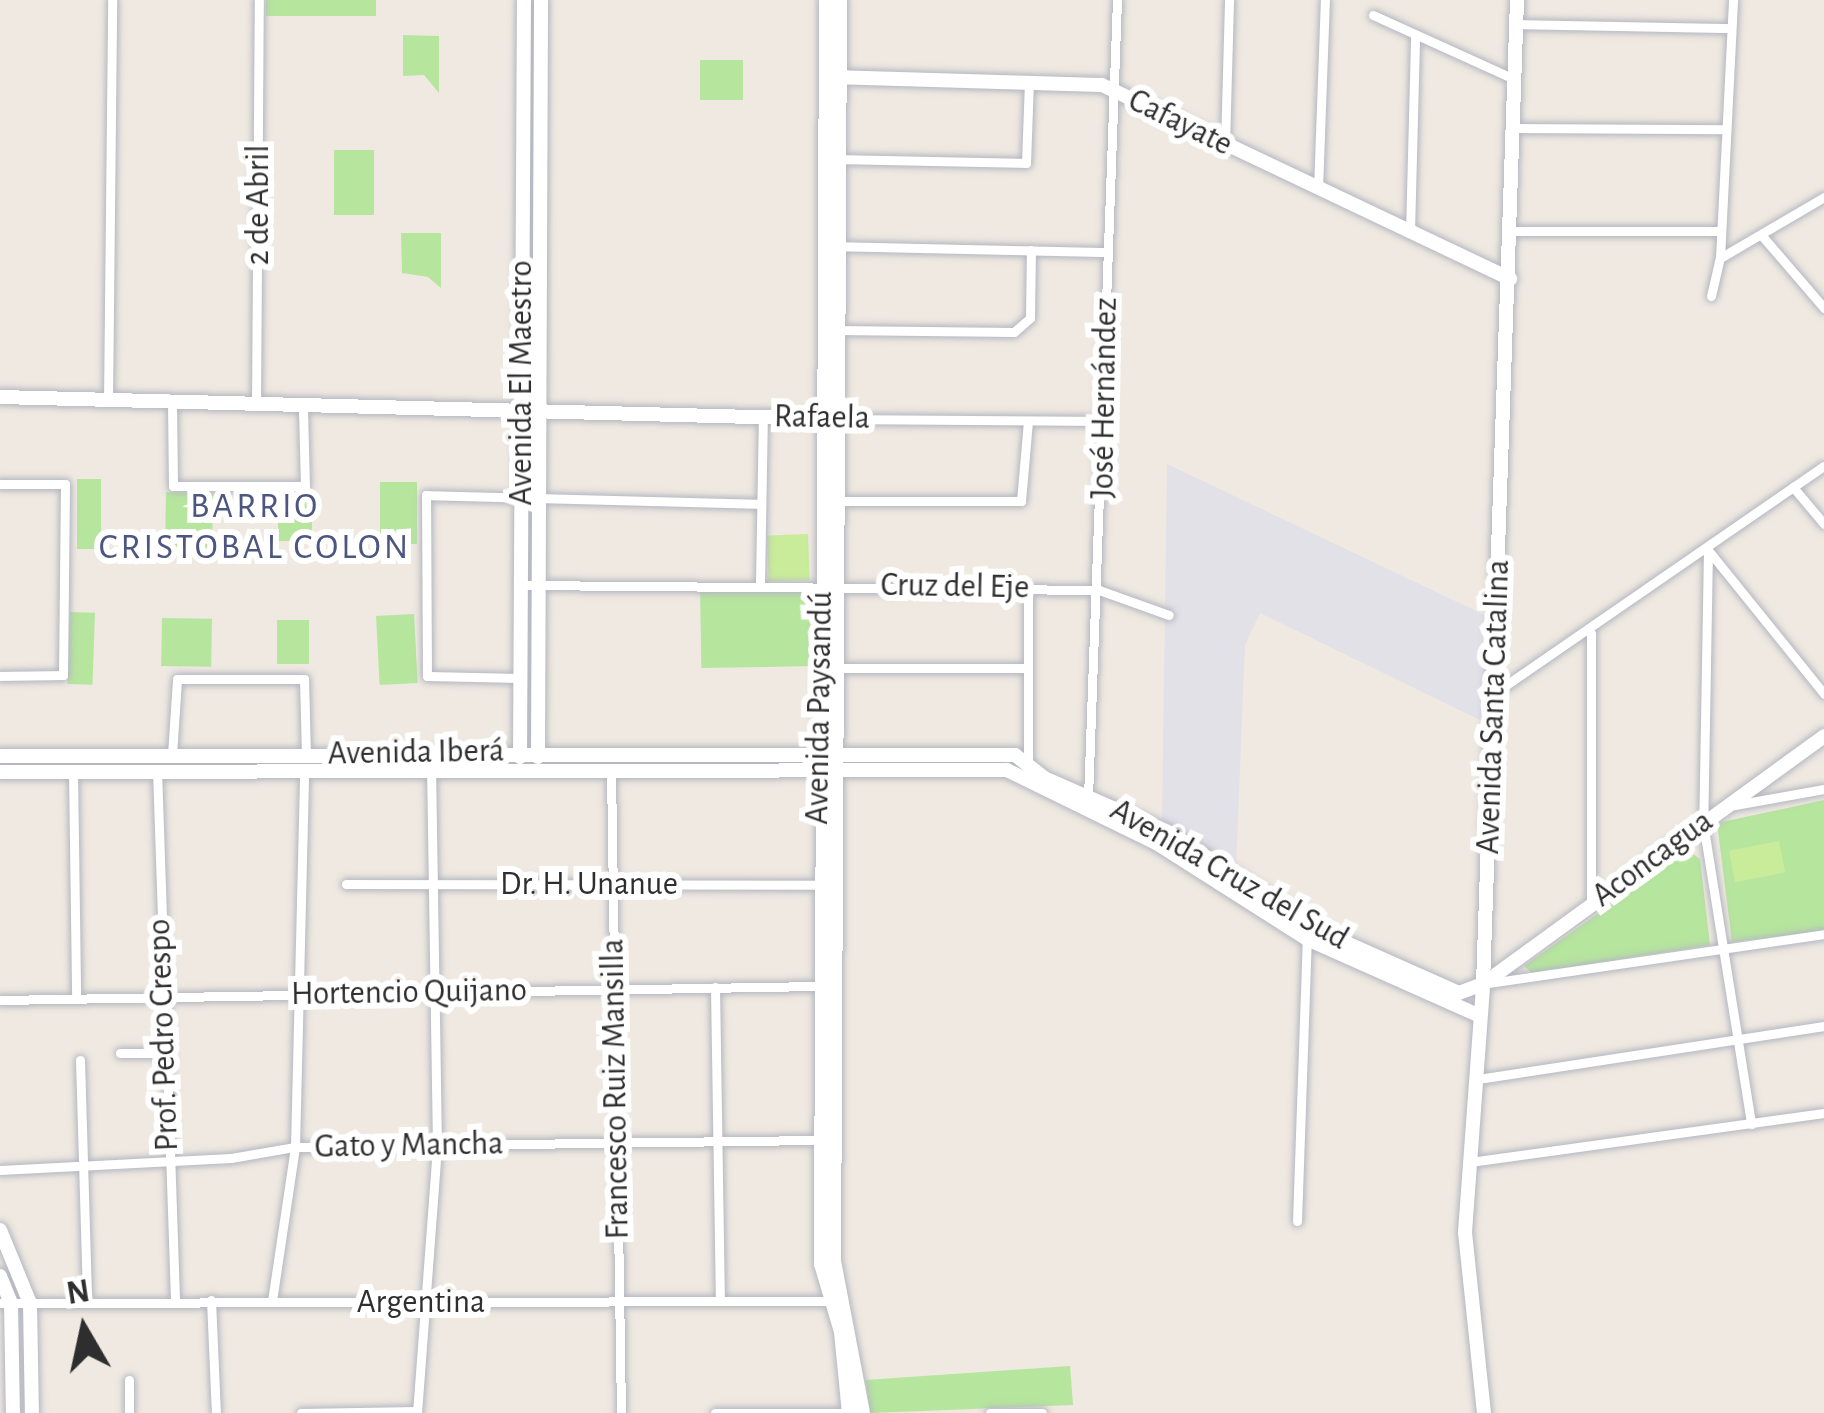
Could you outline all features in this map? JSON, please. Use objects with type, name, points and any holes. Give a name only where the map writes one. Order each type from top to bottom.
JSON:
[{"type":"main road","name":"Avenida El Maestro","points":[[524,0],[530,413],[538,501],[538,758]]},
{"type":"main road","name":"Avenida El Maestro","points":[[520,759],[521,496],[530,413],[541,0]]},
{"type":"main road","name":"Avenida Paysandú","points":[[826,0],[832,77],[825,885],[835,1301]]},
{"type":"main road","name":"Avenida Paysandú","points":[[832,77],[840,0]]},
{"type":"main road","name":"Avenida Santa Catalina","points":[[1484,1413],[1465,1232],[1478,1079],[1496,692],[1517,0]]},
{"type":"main road","name":"Cafayate","points":[[832,77],[1029,81],[1116,92],[1510,279]]},
{"type":"main road","name":"Rafaela","points":[[0,397],[303,411],[830,419]]},
{"type":"main road","name":"Aconcagua","points":[[1483,984],[1824,736]]},
{"type":"main road","name":"Avenida Iberá","points":[[0,756],[172,755],[431,766],[538,758],[826,761]]},
{"type":"main road","name":"Avenida Cruz del Sud","points":[[826,761],[1016,755],[1307,939],[1480,1016]]},
{"type":"main road","name":"Avenida Iberá","points":[[538,758],[611,766],[826,761]]},
{"type":"main road","name":"Avenida Iberá","points":[[0,772],[520,759]]},
{"type":"main road","name":"Avenida Cruz del Sud","points":[[826,761],[1007,770],[1170,833],[1317,929],[1459,993],[1483,984]]},
{"type":"main road","name":"Avenida Paysandú","points":[[825,885],[818,986],[819,1140],[835,1301],[853,1412]]},
{"type":"main road","points":[[0,1230],[29,1304],[32,1413]]},
{"type":"main road","points":[[0,1276],[6,1389],[13,1413]]},
{"type":"street","points":[[108,402],[112,0]]},
{"type":"street","name":"2 de Abril","points":[[255,409],[259,0]]},
{"type":"street","name":"José Hernández","points":[[1088,804],[1117,0]]},
{"type":"street","points":[[1226,146],[1229,0]]},
{"type":"street","points":[[1318,188],[1325,0]]},
{"type":"street","points":[[1711,296],[1720,258],[1717,231],[1733,0]]},
{"type":"street","points":[[1373,15],[1514,79]]},
{"type":"street","points":[[1516,24],[1731,28]]},
{"type":"street","points":[[1410,232],[1415,34]]},
{"type":"street","points":[[831,158],[1026,163],[1029,81]]},
{"type":"street","points":[[1513,128],[1726,130]]},
{"type":"street","points":[[1720,258],[1763,237],[1824,197]]},
{"type":"street","points":[[1512,231],[1717,231]]},
{"type":"street","points":[[1763,237],[1824,308]]},
{"type":"street","points":[[830,246],[1108,252]]},
{"type":"street","points":[[831,329],[1014,332],[1030,318],[1031,250]]},
{"type":"street","points":[[172,404],[173,486],[305,486],[303,411]]},
{"type":"street","points":[[760,583],[763,417]]},
{"type":"street","name":"Rafaela","points":[[830,419],[1105,421]]},
{"type":"street","points":[[829,501],[1021,501],[1028,489],[1028,421]]},
{"type":"street","points":[[1496,692],[1591,632],[1824,466]]},
{"type":"street","points":[[0,484],[65,484],[63,675],[0,676]]},
{"type":"street","points":[[1792,487],[1824,524]]},
{"type":"street","points":[[520,677],[427,676],[426,495],[761,503]]},
{"type":"street","points":[[1708,550],[1824,694]]},
{"type":"street","points":[[1708,550],[1703,823],[1751,1124]]},
{"type":"street","name":"Cruz del Eje","points":[[520,585],[760,583],[1099,590],[1169,615]]},
{"type":"street","points":[[1028,589],[1028,765]]},
{"type":"street","points":[[1591,632],[1591,904]]},
{"type":"street","points":[[829,669],[1027,668]]},
{"type":"street","points":[[172,755],[177,680],[304,679],[295,1147],[272,1301]]},
{"type":"street","points":[[301,1413],[417,1412],[419,1306],[437,1147],[431,766]]},
{"type":"street","name":"Francesco Ruiz Mansilla","points":[[611,766],[621,1413]]},
{"type":"street","name":"Prof. Pedro Crespo","points":[[157,770],[161,997],[175,1300]]},
{"type":"street","points":[[73,771],[76,998]]},
{"type":"street","points":[[1725,806],[1824,789]]},
{"type":"street","name":"Dr. H. Unanue","points":[[346,884],[825,885]]},
{"type":"street","points":[[1483,984],[1824,934]]},
{"type":"street","points":[[1297,1221],[1307,939]]},
{"type":"street","name":"Hortencio Quijano","points":[[0,1000],[818,986]]},
{"type":"street","points":[[715,987],[720,1300]]},
{"type":"street","points":[[1478,1079],[1824,1026]]},
{"type":"street","points":[[120,1053],[166,1053]]},
{"type":"street","points":[[80,1060],[87,1301]]},
{"type":"street","points":[[1470,1162],[1824,1113]]},
{"type":"street","name":"Gato y Mancha","points":[[0,1170],[169,1162],[295,1147],[819,1140]]},
{"type":"street","points":[[212,1300],[216,1413]]},
{"type":"street","name":"Argentina","points":[[5,1304],[835,1301]]},
{"type":"street","points":[[129,1380],[129,1413]]},
{"type":"street","points":[[715,1413],[853,1412]]},
{"type":"street","points":[[990,1413],[1042,1413]]},
{"type":"shaded area","points":[[1167,464],[1491,618],[1486,723],[1260,613],[1245,645],[1236,867],[1162,821]]},
{"type":"green space","points":[[266,0],[376,0],[376,16],[266,16]]},
{"type":"green space","points":[[403,35],[439,36],[439,93],[424,75],[403,76]]},
{"type":"green space","points":[[700,60],[743,60],[743,100],[700,100]]},
{"type":"green space","points":[[334,150],[374,150],[374,215],[334,215]]},
{"type":"green space","points":[[401,233],[441,233],[441,288],[428,277],[402,273]]},
{"type":"green space","points":[[77,479],[101,479],[101,549],[77,549]]},
{"type":"green space","points":[[380,482],[417,482],[417,544],[380,544]]},
{"type":"green space","points":[[166,492],[213,493],[212,548],[165,547]]},
{"type":"green space","points":[[278,494],[312,494],[312,541],[278,541]]},
{"type":"green space","points":[[808,534],[810,580],[769,581],[767,535]]},
{"type":"green space","points":[[817,587],[818,666],[701,668],[700,589]]},
{"type":"green space","points":[[70,612],[95,613],[92,685],[67,684]]},
{"type":"green space","points":[[414,614],[418,683],[380,685],[376,616]]},
{"type":"green space","points":[[162,618],[212,619],[211,667],[161,666]]},
{"type":"green space","points":[[277,620],[309,620],[309,664],[277,664]]},
{"type":"green space","points":[[1824,800],[1824,931],[1732,942],[1717,823]]},
{"type":"green space","points":[[1779,841],[1785,872],[1735,882],[1729,851]]},
{"type":"green space","points":[[1688,850],[1700,859],[1710,945],[1532,973],[1524,966]]},
{"type":"green space","points":[[1070,1366],[1073,1405],[870,1413],[866,1380]]},
{"type":"district","name":"BARRIO CRISTOBAL COLON","points":[[255,526]]}]
